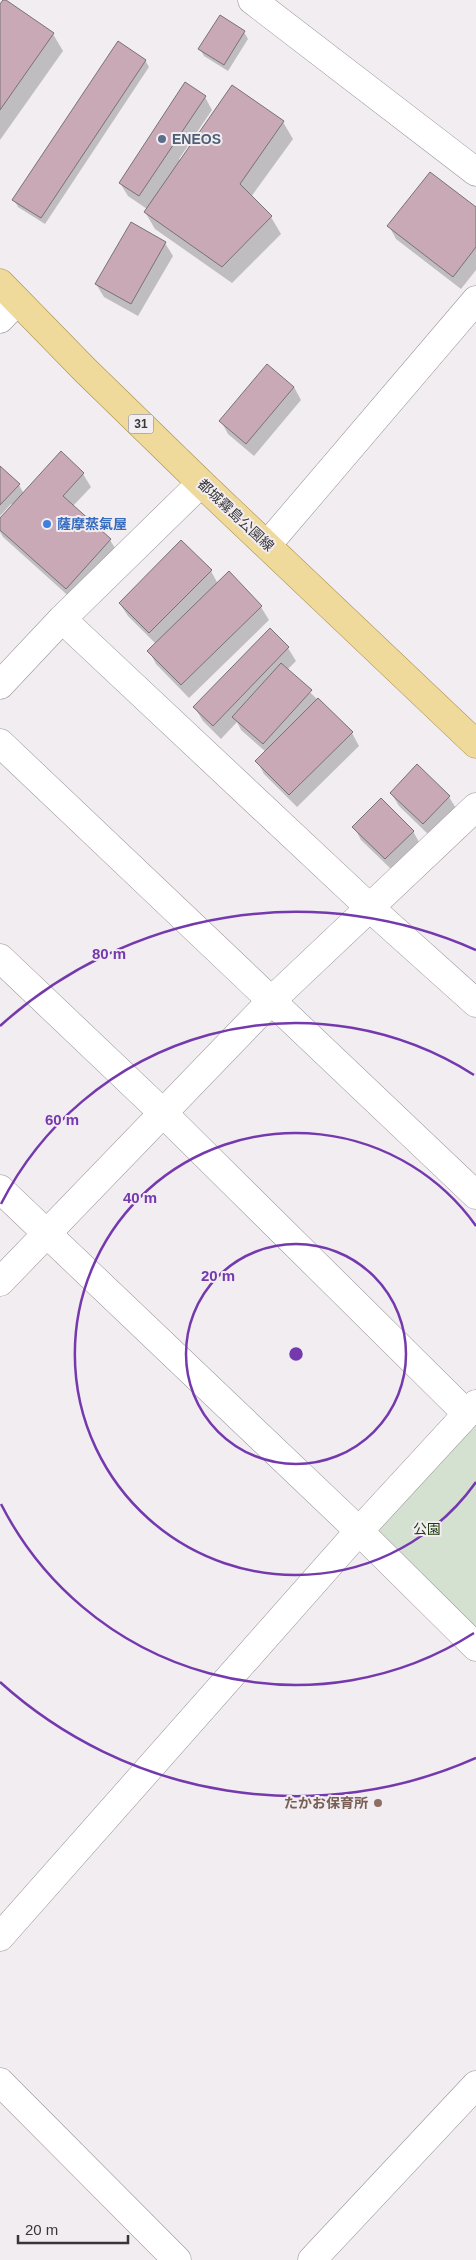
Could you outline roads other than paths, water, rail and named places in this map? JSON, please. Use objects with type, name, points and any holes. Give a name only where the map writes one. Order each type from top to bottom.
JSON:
[{"type":"main road","name":"都城霧島公園線","points":[[6,301],[268,544],[476,744]]},
{"type":"street","points":[[252,0],[476,172]]},
{"type":"street","points":[[268,544],[476,300]]},
{"type":"street","points":[[0,685],[62,619],[201,483]]},
{"type":"street","points":[[62,619],[369,907],[476,1004]]},
{"type":"street","points":[[0,743],[476,1195]]},
{"type":"street","points":[[0,1282],[271,1001],[476,806]]},
{"type":"street","points":[[0,958],[471,1409],[359,1531],[0,1937]]},
{"type":"street","points":[[0,1189],[359,1531],[476,1647]]},
{"type":"street","points":[[0,2082],[177,2260]]},
{"type":"street","points":[[312,2260],[476,2085]]},
{"type":"place","name":"ENEOS","points":[[162,139]]},
{"type":"place","name":"薩摩蒸氣屋","points":[[47,524]]},
{"type":"place","name":"たかお保育所","points":[[378,1803]]},
{"type":"park label","name":"公園","points":[[427,1529]]}]
